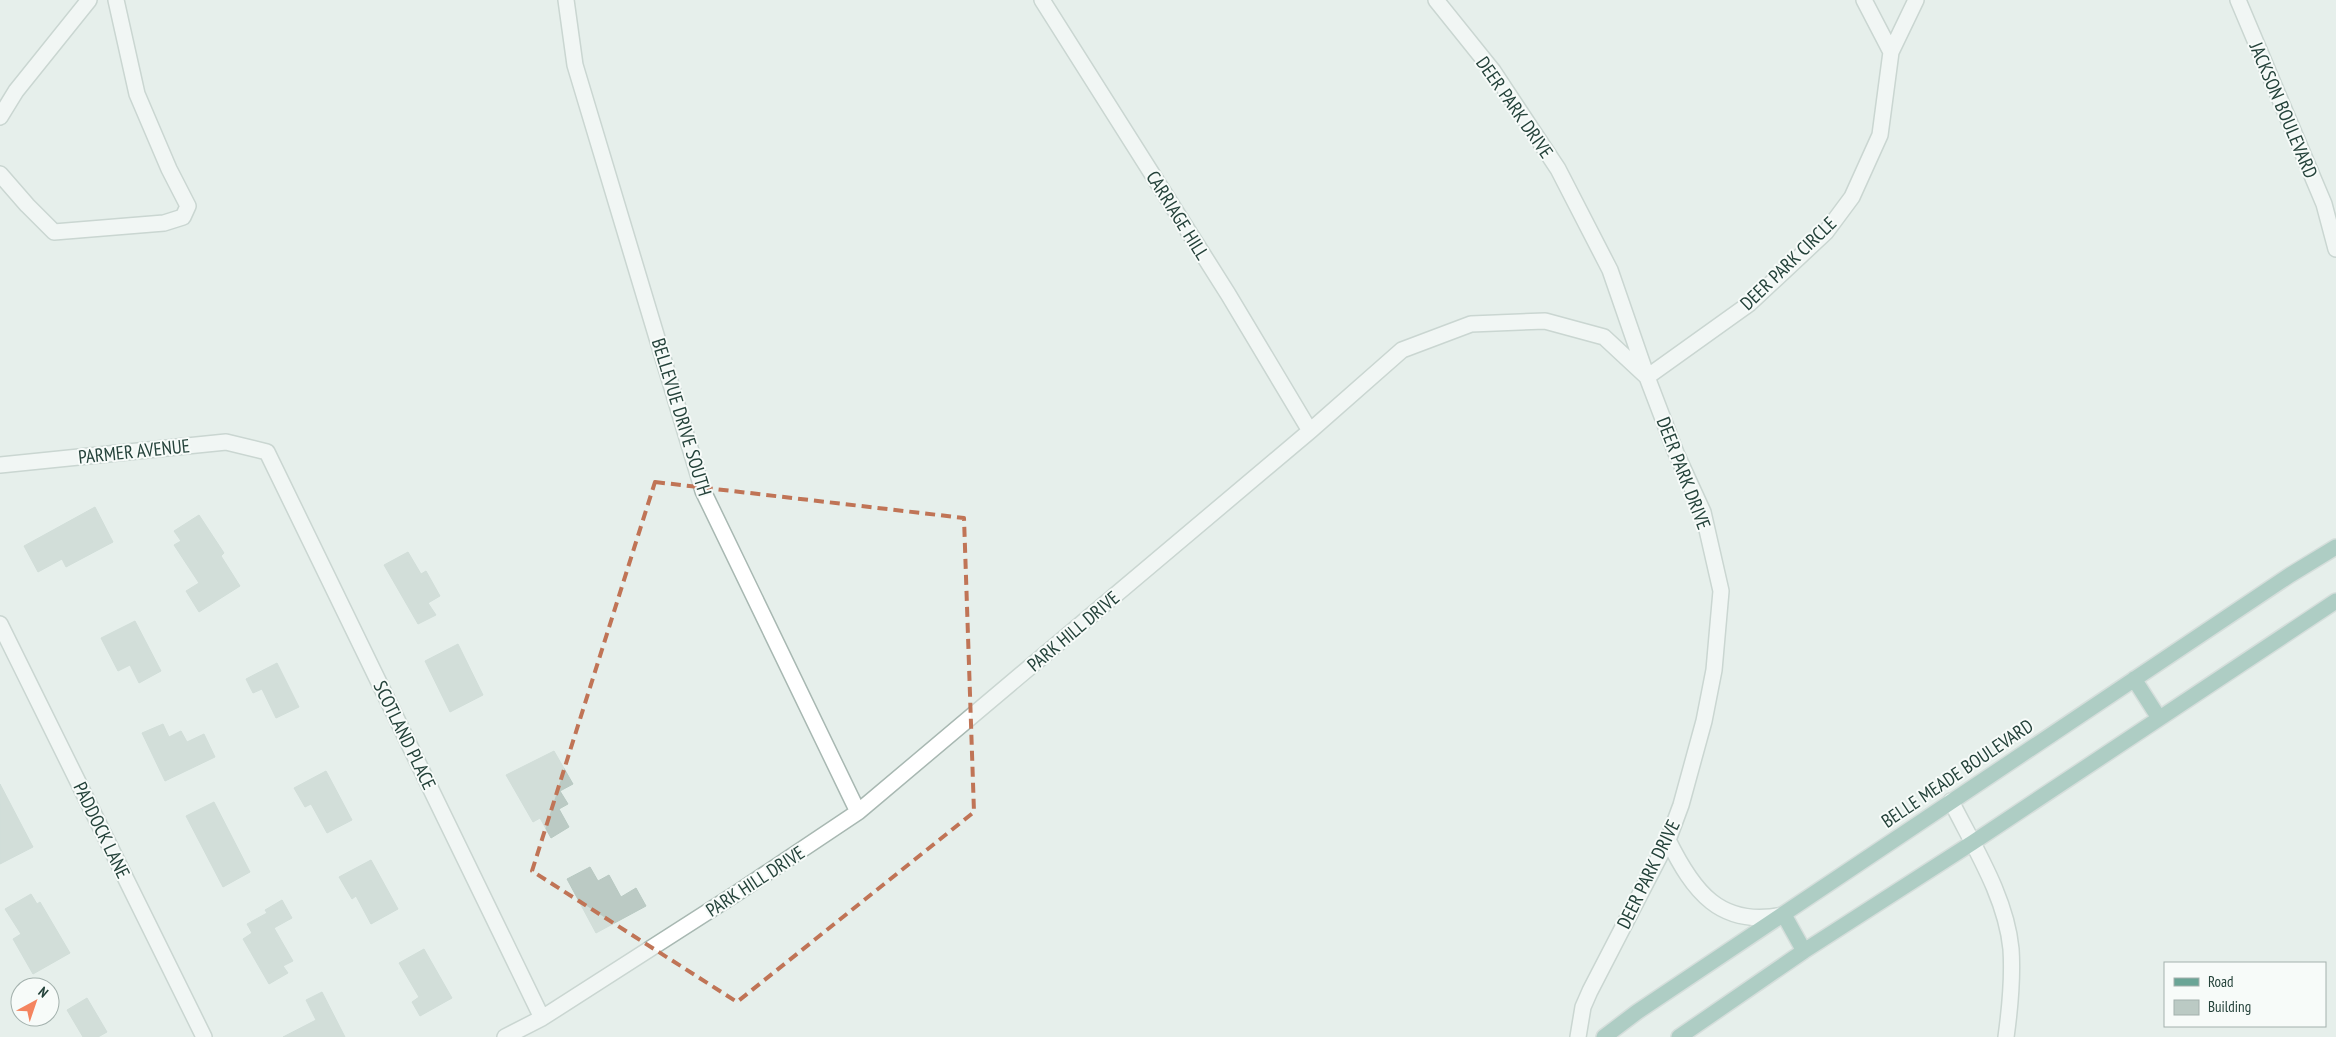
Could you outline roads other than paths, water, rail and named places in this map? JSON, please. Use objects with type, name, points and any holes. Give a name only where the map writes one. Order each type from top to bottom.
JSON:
[{"type":"main road","name":"BELLE MEADE BOULEVARD","points":[[1604,1037],[1637,1012],[1951,801],[2336,547]]},
{"type":"main road","points":[[1679,1037],[1804,951],[1972,843],[2336,601]]},
{"type":"main road","points":[[2134,679],[2160,718]]},
{"type":"main road","points":[[1784,915],[1804,951]]},
{"type":"street","points":[[0,116],[16,91],[90,0]]},
{"type":"street","points":[[0,174],[54,232],[164,224],[183,217],[188,206],[169,169],[137,94],[116,0]]},
{"type":"street","name":"BELLEVUE DRIVE SOUTH","points":[[566,0],[575,65],[703,491],[858,812]]},
{"type":"street","name":"CARRIAGE HILL","points":[[1042,0],[1228,294],[1310,431]]},
{"type":"street","name":"DEER PARK DRIVE","points":[[1436,0],[1493,71],[1558,169],[1610,270],[1676,453],[1703,512],[1720,591],[1714,670],[1704,721],[1681,805],[1668,840],[1590,990],[1583,1008],[1578,1037]]},
{"type":"street","points":[[1864,0],[1891,52]]},
{"type":"street","name":"DEER PARK CIRCLE","points":[[1647,377],[1748,304],[1826,232],[1852,197],[1880,135],[1891,52],[1916,0]]},
{"type":"street","name":"JACKSON BOULEVARD","points":[[2238,0],[2324,204],[2336,249]]},
{"type":"street","name":"PARK HILL DRIVE","points":[[505,1037],[542,1018],[745,888],[858,812],[1310,431],[1402,350],[1471,324],[1545,321],[1604,337],[1647,377]]},
{"type":"street","name":"PARMER AVENUE","points":[[0,465],[226,442],[267,452]]},
{"type":"street","name":"SCOTLAND PLACE","points":[[267,452],[542,1018]]},
{"type":"street","name":"PADDOCK LANE","points":[[0,624],[204,1037]]},
{"type":"street","points":[[1951,801],[1999,900],[2011,947],[2012,981],[2006,1037]]},
{"type":"street","points":[[1668,840],[1682,868],[1696,888],[1720,907],[1749,919],[1784,915]]}]
